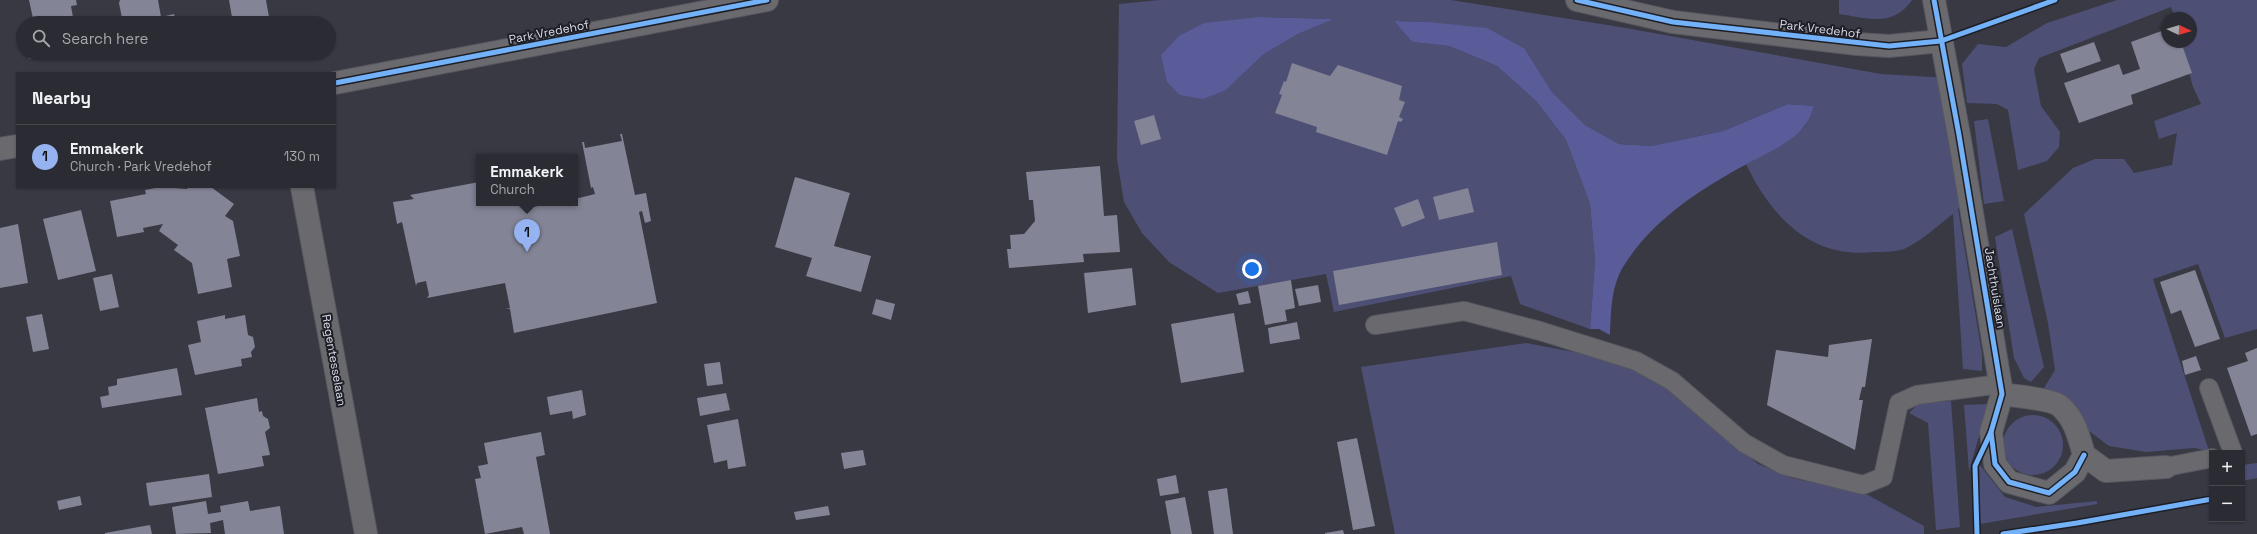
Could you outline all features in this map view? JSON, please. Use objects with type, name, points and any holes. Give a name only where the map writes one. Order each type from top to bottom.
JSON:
[{"type":"street","name":"Park Vredehof","points":[[336,83],[767,0]]},
{"type":"street","name":"Park Vredehof","points":[[1577,0],[1674,22],[1857,44],[1889,46],[1941,42]]},
{"type":"street","name":"Jachthuislaan","points":[[1934,0],[1959,135],[2001,389],[1991,432],[1995,464],[2009,482],[2049,493],[2075,472],[2084,455]]},
{"type":"street","points":[[0,149],[16,146]]},
{"type":"street","name":"Regentesselaan","points":[[302,188],[366,534]]},
{"type":"street","points":[[2001,389],[2059,405],[2078,429],[2084,455],[2106,472],[2166,467]]},
{"type":"lane","points":[[1374,325],[1464,311],[1540,331],[1636,361],[1672,381],[1744,443],[1783,465],[1863,485],[1884,477],[1899,403],[1917,395],[2001,389]]},
{"type":"lane","points":[[2209,388],[2232,450]]},
{"type":"lane","points":[[2166,467],[2209,459]]},
{"type":"shaded area","points":[[1160,0],[1451,0],[1620,27],[1881,74],[1949,78],[1966,201],[1958,209],[1982,354],[1982,371],[1963,369],[1953,214],[1924,237],[1904,249],[1889,252],[1851,252],[1831,249],[1812,241],[1795,230],[1781,217],[1756,183],[1746,164],[1785,143],[1805,126],[1814,106],[1788,104],[1723,131],[1651,146],[1619,144],[1585,125],[1552,92],[1525,49],[1428,22],[1394,21],[1412,42],[1449,46],[1497,66],[1536,101],[1566,140],[1590,204],[1595,261],[1590,329],[1520,304],[1511,276],[1334,312],[1326,274],[1218,293],[1169,262],[1142,233],[1124,202],[1117,159],[1119,4]],"holes":[[[1260,17],[1331,19],[1298,34],[1264,54],[1226,90]]]},
{"type":"shaded area","points":[[1839,0],[1912,0],[1905,9],[1897,15],[1888,18],[1869,19],[1839,14]]},
{"type":"shaded area","points":[[2117,0],[2257,0],[2257,329],[2225,338],[2198,264],[2153,279],[2209,451],[2194,448],[2146,452],[2109,446],[2089,431],[2069,406],[2041,393],[2055,370],[2048,323],[2024,214],[2073,168],[2095,159],[2124,159],[2134,173],[2172,165],[2177,133],[2159,139],[2154,121],[2201,104],[2193,87],[2183,48],[2197,48],[2197,12],[2173,12],[2171,7],[2039,58],[2034,69],[2041,106],[2060,132],[2059,147],[2047,161],[2018,170],[2008,110],[1997,104],[1967,103],[1962,64],[1978,44],[2006,47],[2047,23]]},
{"type":"shaded area","points":[[1260,17],[1333,19],[1298,34],[1264,54],[1226,90],[1203,99],[1180,95],[1167,82],[1161,55],[1179,36],[1204,23]]},
{"type":"shaded area","points":[[1394,21],[1428,22],[1487,28],[1525,49],[1552,92],[1585,125],[1619,144],[1651,146],[1723,131],[1788,104],[1814,106],[1806,123],[1794,137],[1778,148],[1710,185],[1677,208],[1647,235],[1634,250],[1623,267],[1616,283],[1612,300],[1610,335],[1599,329],[1590,329],[1595,261],[1590,204],[1566,140],[1536,101],[1497,66],[1449,46],[1412,42]]},
{"type":"shaded area","points":[[1988,119],[2004,201],[1984,204],[1974,121]]},
{"type":"shaded area","points":[[2012,229],[2044,367],[2031,382],[2024,378],[2014,358],[1995,237]]},
{"type":"shaded area","points":[[1526,343],[1579,353],[1596,352],[1660,383],[1758,464],[1792,478],[1868,495],[1924,526],[1924,534],[1395,534],[1361,367]]},
{"type":"shaded area","points":[[1951,401],[1960,527],[1936,530],[1928,423],[1909,413],[1919,403]]},
{"type":"shaded area","points":[[1988,404],[1969,471],[1964,405]]},
{"type":"shaded area","points":[[2027,415],[2039,415],[2050,420],[2058,428],[2063,439],[2061,457],[2050,470],[2039,475],[2027,475],[2016,470],[2008,462],[2003,451],[2003,439],[2008,428],[2016,420]]},
{"type":"shaded area","points":[[2257,463],[2257,478],[2245,480],[2245,465]]},
{"type":"shaded area","points":[[1979,464],[2005,497],[2036,507],[2097,501],[2097,504],[1980,524]]},
{"type":"building","points":[[29,0],[76,0],[77,5],[71,6],[73,16],[32,16]]},
{"type":"building","points":[[120,0],[158,0],[161,16],[122,16],[119,3]]},
{"type":"building","points":[[229,0],[266,0],[269,16],[232,16]]},
{"type":"building","points":[[2161,31],[2161,48],[2183,48],[2192,73],[2131,95],[2133,104],[2079,123],[2064,83],[2119,64],[2123,75],[2140,69],[2131,42]]},
{"type":"building","points":[[2094,42],[2101,61],[2067,73],[2060,54]]},
{"type":"building","points":[[1292,63],[1330,76],[1338,65],[1402,86],[1399,100],[1405,102],[1399,117],[1403,119],[1401,122],[1398,121],[1387,155],[1316,132],[1317,127],[1275,113],[1282,95],[1279,94],[1284,81],[1286,82]]},
{"type":"building","points":[[1154,115],[1161,139],[1141,145],[1134,121]]},
{"type":"building","points":[[620,134],[622,134],[635,195],[646,193],[651,221],[645,223],[642,211],[639,212],[657,303],[514,333],[510,309],[506,309],[510,308],[505,283],[427,298],[429,295],[426,281],[417,283],[416,286],[402,222],[397,224],[393,202],[414,199],[410,195],[476,183],[476,206],[578,206],[578,198],[595,194],[593,187],[591,188],[582,142],[584,142],[585,148],[622,141]]},
{"type":"building","points":[[1100,166],[1104,216],[1117,215],[1120,252],[1083,254],[1084,262],[1009,268],[1007,249],[1011,249],[1010,235],[1024,234],[1035,221],[1033,200],[1029,200],[1026,172]]},
{"type":"building","points":[[795,177],[850,193],[834,246],[871,256],[861,292],[806,276],[812,258],[775,247]]},
{"type":"building","points":[[155,188],[212,188],[234,204],[225,216],[233,221],[240,256],[227,259],[232,287],[198,294],[192,263],[174,250],[178,245],[159,231],[163,224],[143,228],[144,232],[117,237],[110,201],[146,194],[145,190]]},
{"type":"building","points":[[1468,188],[1474,212],[1439,220],[1433,197]]},
{"type":"building","points":[[1418,199],[1425,218],[1402,227],[1394,208]]},
{"type":"building","points":[[81,210],[96,271],[58,280],[43,219]]},
{"type":"building","points":[[18,224],[28,283],[0,288],[0,228]]},
{"type":"building","points":[[1497,242],[1502,275],[1339,305],[1333,271]]},
{"type":"building","points":[[1132,268],[1136,305],[1088,313],[1084,273]]},
{"type":"building","points":[[2195,270],[2220,339],[2195,347],[2181,310],[2171,314],[2160,282]]},
{"type":"building","points":[[112,274],[119,307],[100,311],[93,278]]},
{"type":"building","points":[[1291,280],[1295,308],[1285,310],[1287,321],[1265,325],[1258,286]]},
{"type":"building","points":[[1318,285],[1321,302],[1299,306],[1295,289]]},
{"type":"building","points":[[1248,291],[1251,303],[1239,305],[1236,294]]},
{"type":"building","points":[[876,299],[895,304],[891,320],[872,314]]},
{"type":"building","points":[[1234,313],[1244,372],[1181,383],[1171,324]]},
{"type":"building","points":[[42,314],[49,349],[33,352],[26,317]]},
{"type":"building","points":[[225,315],[225,319],[245,315],[248,335],[253,337],[255,347],[251,352],[252,357],[241,359],[242,366],[195,375],[188,345],[201,342],[197,321]]},
{"type":"building","points":[[1297,322],[1300,339],[1270,344],[1268,328]]},
{"type":"building","points":[[1872,339],[1865,387],[1862,387],[1859,400],[1863,400],[1855,450],[1767,405],[1776,350],[1828,357],[1829,345]]},
{"type":"building","points":[[2257,348],[2257,434],[2251,436],[2227,368],[2248,361],[2245,353]]},
{"type":"building","points":[[2196,356],[2201,370],[2185,375],[2182,361]]},
{"type":"building","points":[[720,362],[723,384],[707,386],[704,364]]},
{"type":"building","points":[[177,368],[182,395],[102,408],[100,397],[109,395],[108,387],[117,385],[117,379]]},
{"type":"building","points":[[582,390],[586,415],[573,419],[572,411],[550,415],[547,397]]},
{"type":"building","points":[[726,393],[730,410],[700,416],[697,398]]},
{"type":"building","points":[[257,398],[259,412],[262,411],[263,416],[268,419],[270,428],[265,432],[270,455],[262,456],[264,466],[218,474],[205,408]]},
{"type":"building","points":[[738,419],[746,466],[728,469],[727,460],[714,463],[707,425]]},
{"type":"building","points":[[541,432],[545,455],[536,457],[550,534],[524,534],[522,527],[485,534],[475,479],[481,478],[478,466],[488,464],[484,443]]},
{"type":"building","points":[[1357,438],[1375,526],[1353,530],[1337,442]]},
{"type":"building","points":[[863,450],[866,465],[844,469],[841,453]]},
{"type":"building","points":[[209,474],[212,497],[150,506],[146,483]]},
{"type":"building","points":[[1176,475],[1179,493],[1160,496],[1157,479]]},
{"type":"building","points":[[1227,488],[1233,534],[1214,534],[1208,491]]},
{"type":"building","points":[[80,496],[82,505],[59,510],[57,501]]},
{"type":"building","points":[[1185,497],[1192,534],[1171,534],[1165,501]]},
{"type":"building","points":[[206,501],[208,514],[221,512],[220,506],[248,501],[250,511],[280,506],[284,534],[225,534],[223,520],[210,523],[211,533],[176,534],[172,507]]},
{"type":"building","points":[[828,506],[830,515],[796,520],[794,512]]},
{"type":"building","points":[[150,525],[152,534],[105,534],[105,533]]},
{"type":"building","points":[[1343,530],[1344,534],[1325,534],[1325,533]]},
{"type":"cycle path","points":[[336,83],[767,0]]},
{"type":"cycle path","points":[[1577,0],[1673,22],[1889,46],[1941,41],[2055,0]]},
{"type":"cycle path","points":[[1934,0],[1959,135],[2002,394],[1991,432],[1995,464],[2009,482],[2049,493],[2075,472],[2084,455]]},
{"type":"cycle path","points":[[1977,534],[1975,466],[1991,432]]},
{"type":"cycle path","points":[[2003,534],[2077,523],[2209,500]]},
{"type":"place","name":"Emmakerk","points":[[527,252]]}]
